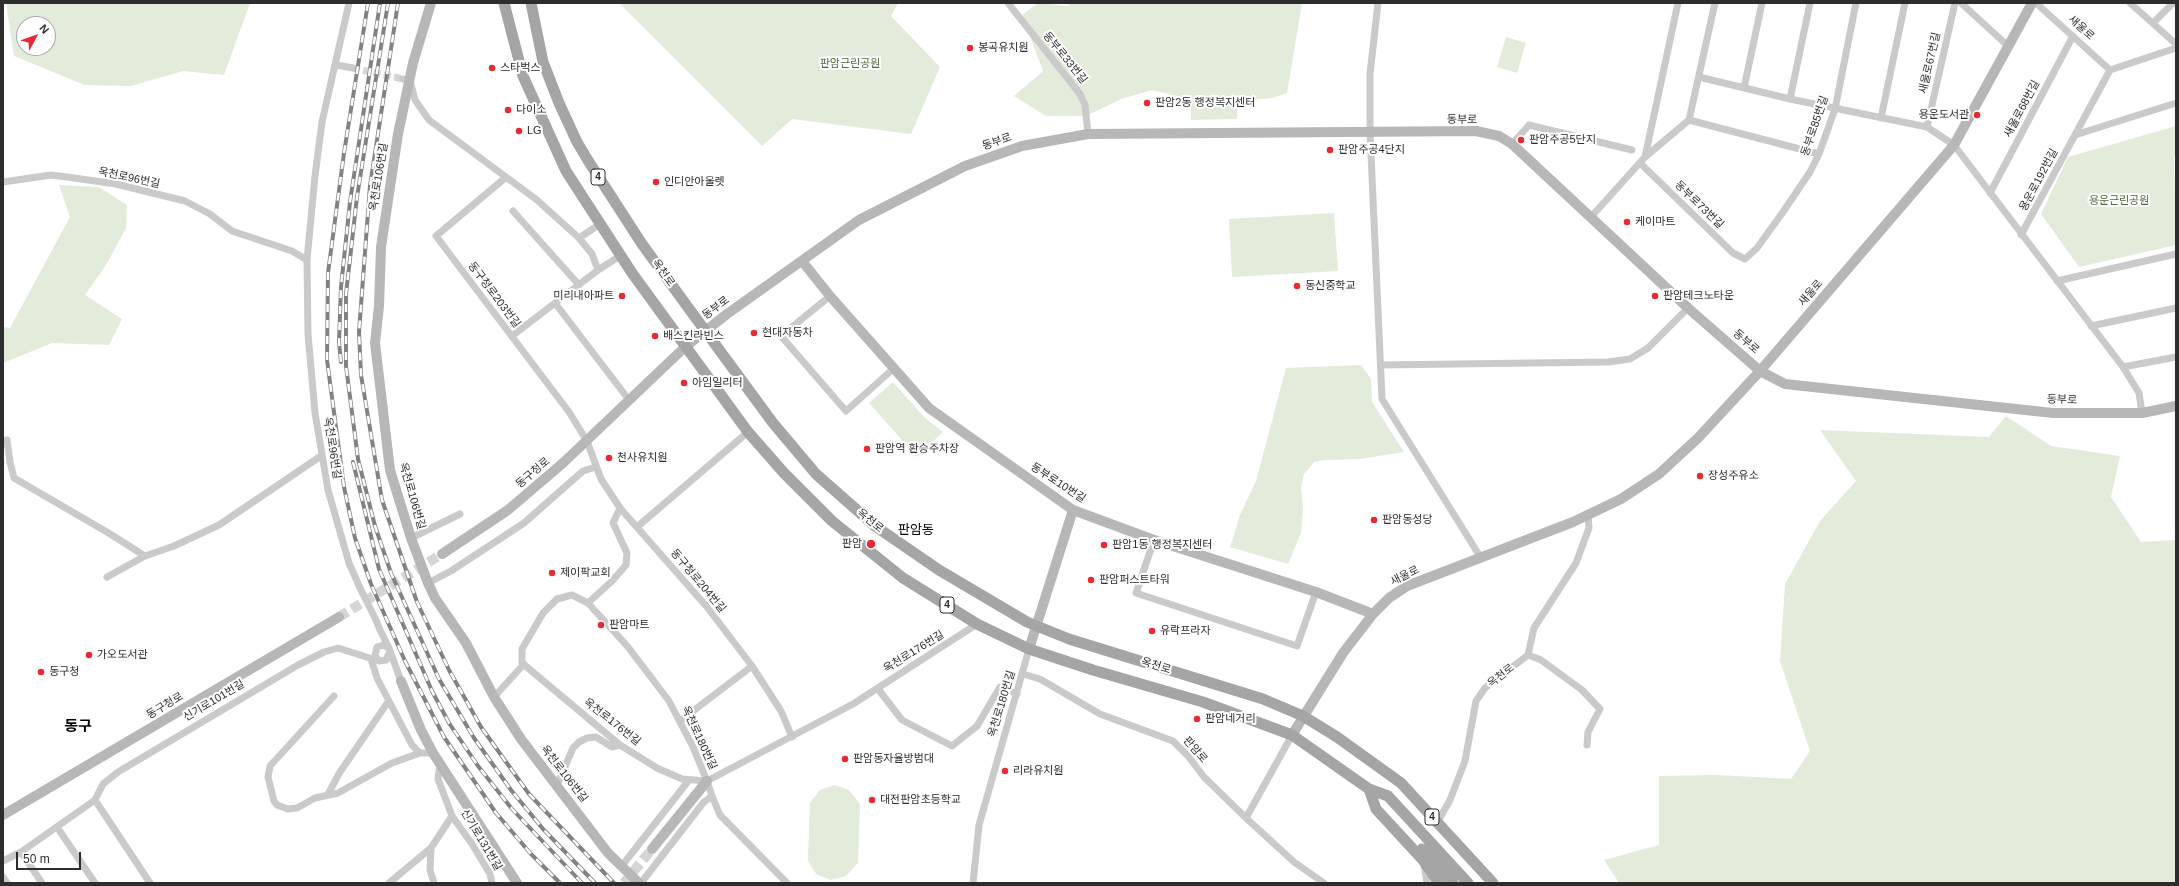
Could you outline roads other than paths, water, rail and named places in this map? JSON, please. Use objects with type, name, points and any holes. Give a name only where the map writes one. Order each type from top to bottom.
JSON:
[{"type":"main road","name":"옥천로106번길","points":[[431,3],[407,80],[381,247],[379,306],[375,343],[390,470],[411,538],[428,583],[435,598],[466,643],[494,697],[521,739],[608,854],[640,883]]},
{"type":"main road","name":"옥천로","points":[[504,3],[523,76],[542,121],[566,171],[620,256],[748,432],[784,473],[832,521],[903,578],[976,624],[1029,649],[1093,670],[1203,702],[1292,735],[1369,788]]},
{"type":"main road","name":"옥천로","points":[[531,3],[544,62],[577,142],[642,244],[773,423],[816,474],[875,526],[932,566],[1008,613],[1069,639],[1263,699],[1303,716],[1337,737],[1401,783],[1493,883]]},
{"type":"main road","name":"새울로","points":[[1292,735],[1343,653],[1373,614],[1389,598],[1407,586],[1588,515],[1621,499],[1658,474],[1698,438],[1760,371],[1954,145],[2032,3]]},
{"type":"main road","name":"동부로","points":[[685,347],[859,220],[965,166],[1022,146],[1088,134],[1476,131],[1499,136],[1512,144],[1688,308],[1760,371],[1785,384],[2053,413],[2142,413],[2176,406]]},
{"type":"main road","name":"동부로10번길","points":[[802,261],[830,296],[928,408],[1073,510],[1154,540],[1316,592],[1373,614]]},
{"type":"main road","name":"동구청로","points":[[442,554],[508,510],[587,441],[685,347]]},
{"type":"main road","points":[[1029,649],[1073,510]]},
{"type":"main road","name":"동구청로","points":[[3,815],[339,617]]},
{"type":"main road","points":[[402,681],[421,730],[433,753],[517,883]]},
{"type":"main road","points":[[652,849],[706,781]]},
{"type":"main road","points":[[1369,788],[1376,809],[1423,860],[1439,883]]},
{"type":"main road","points":[[1369,788],[1453,883]]},
{"type":"main road","points":[[1369,788],[1388,796],[1468,883]]},
{"type":"street","name":"옥천로96번길","points":[[349,3],[322,122],[307,260],[308,334],[311,380],[321,456],[328,490],[347,556],[402,681]]},
{"type":"street","name":"동부로33번길","points":[[1008,3],[1080,94],[1085,105],[1088,134]]},
{"type":"street","points":[[1378,3],[1370,74],[1370,132],[1382,399],[1481,558]]},
{"type":"street","points":[[1645,157],[1678,3]]},
{"type":"street","points":[[1590,217],[1645,157],[1689,120],[1715,3]]},
{"type":"street","points":[[1744,88],[1762,3]]},
{"type":"street","points":[[1790,99],[1810,3]]},
{"type":"street","name":"동부로85번길","points":[[1745,259],[1756,248],[1783,212],[1810,172],[1819,154],[1835,109],[1856,3]]},
{"type":"street","points":[[1881,118],[1905,3]]},
{"type":"street","name":"새울로67번길","points":[[1927,127],[1955,3]]},
{"type":"street","points":[[1962,3],[2008,46]]},
{"type":"street","name":"새울로","points":[[2036,3],[2110,70]]},
{"type":"street","points":[[2130,3],[2176,44]]},
{"type":"street","points":[[2153,24],[2173,3]]},
{"type":"street","name":"새울로68번길","points":[[1990,193],[2072,36]]},
{"type":"street","points":[[2110,70],[2176,48]]},
{"type":"street","points":[[336,65],[353,68]]},
{"type":"street","name":"용운로192번길","points":[[2021,235],[2110,70]]},
{"type":"street","points":[[1699,77],[1835,109],[1927,127],[1954,145],[2056,281],[2123,367],[2139,393],[2142,413]]},
{"type":"street","points":[[407,80],[415,100],[429,120],[505,178],[537,200],[579,238],[592,254],[598,270]]},
{"type":"street","points":[[2075,135],[2176,103]]},
{"type":"street","points":[[1689,120],[1819,154]]},
{"type":"street","points":[[1512,144],[1529,124],[1632,150]]},
{"type":"street","name":"동부로73번길","points":[[1640,163],[1733,253],[1745,259]]},
{"type":"street","name":"옥천로96번길","points":[[3,182],[59,176],[116,184],[185,201],[210,214],[232,231],[292,251],[307,260]]},
{"type":"street","name":"동구청로203번길","points":[[505,178],[436,236],[569,412],[587,441]]},
{"type":"street","points":[[513,211],[579,285]]},
{"type":"street","points":[[579,238],[600,224]]},
{"type":"street","points":[[2056,281],[2176,254]]},
{"type":"street","points":[[512,336],[598,270],[620,256]]},
{"type":"street","points":[[830,296],[781,336],[846,411],[893,369]]},
{"type":"street","points":[[555,303],[629,400]]},
{"type":"street","points":[[1381,365],[1608,362],[1630,359],[1648,348],[1688,308]]},
{"type":"street","points":[[2091,326],[2176,308]]},
{"type":"street","points":[[2123,367],[2176,357]]},
{"type":"street","points":[[637,527],[748,432]]},
{"type":"street","points":[[7,440],[14,478],[145,556]]},
{"type":"street","name":"동구청로204번길","points":[[587,441],[601,479],[620,508],[707,607],[752,666],[781,711],[792,737]]},
{"type":"street","points":[[108,577],[145,556],[174,546],[219,525],[321,456]]},
{"type":"street","points":[[428,583],[450,572],[524,523],[583,471],[596,466]]},
{"type":"street","points":[[494,697],[524,664],[522,662],[522,649],[543,613],[557,599],[572,595],[588,602],[612,582],[626,565],[627,553],[613,522],[620,508]]},
{"type":"street","points":[[411,538],[460,514]]},
{"type":"street","points":[[1587,745],[1588,732],[1600,709],[1582,690],[1541,660],[1528,655],[1534,628],[1576,563],[1589,528],[1588,515]]},
{"type":"street","points":[[1154,540],[1136,593],[1297,646],[1316,592]]},
{"type":"street","name":"옥천로180번길","points":[[588,602],[628,647],[669,701],[693,747],[720,815],[782,882]]},
{"type":"street","name":"옥천로176번길","points":[[524,664],[620,745],[657,768],[682,779],[706,781],[792,737],[878,688],[976,624]]},
{"type":"street","points":[[380,630],[375,656],[391,667],[402,681]]},
{"type":"street","points":[[359,654],[383,645],[389,650],[389,658],[381,661]]},
{"type":"street","name":"신기로101번길","points":[[3,861],[21,852],[95,800],[103,784],[118,772],[298,665],[324,652],[338,648],[381,661]]},
{"type":"street","name":"옥천로180번길","points":[[973,883],[979,825],[1029,649]]},
{"type":"street","name":"옥천로","points":[[1437,823],[1450,800],[1465,761],[1476,701],[1485,688],[1528,655]]},
{"type":"street","points":[[371,659],[377,678],[388,702],[412,745],[420,753]]},
{"type":"street","points":[[680,721],[752,666]]},
{"type":"street","name":"판암로","points":[[1023,674],[1040,679],[1100,714],[1173,741],[1188,756],[1204,777],[1246,818],[1294,862],[1324,883]]},
{"type":"street","points":[[878,688],[902,720],[952,746],[977,726],[1000,687],[1017,694]]},
{"type":"street","points":[[334,696],[270,766],[268,777],[274,801],[281,807],[288,809],[296,808],[328,794],[338,793],[392,763],[420,753],[433,753]]},
{"type":"street","points":[[328,794],[340,772],[388,702]]},
{"type":"street","points":[[1246,818],[1292,735]]},
{"type":"street","points":[[557,785],[573,748],[579,742],[587,738],[596,737],[612,747],[620,745]]},
{"type":"street","name":"신기로131번길","points":[[440,764],[438,779],[452,816],[472,844],[490,874],[492,883]]},
{"type":"street","points":[[621,867],[689,780]]},
{"type":"street","points":[[640,883],[703,803],[712,796]]},
{"type":"street","points":[[95,800],[150,883]]},
{"type":"street","points":[[389,883],[431,848],[452,816]]},
{"type":"street","points":[[57,828],[95,883]]},
{"type":"street","points":[[431,848],[430,870],[434,883]]},
{"type":"street","points":[[21,852],[42,883]]},
{"type":"street","points":[[1423,860],[1427,883]]},
{"type":"street","points":[[3,877],[7,883]]},
{"type":"tunnel","points":[[353,68],[403,79]]},
{"type":"tunnel","points":[[339,617],[442,554]]},
{"type":"tunnel","points":[[624,883],[652,849]]},
{"type":"railway","points":[[368,3],[344,153],[328,273],[327,360],[344,487],[355,538],[371,584],[405,661],[444,737],[496,813],[531,854],[560,883]]},
{"type":"railway","points":[[341,362],[339,342],[341,287],[350,202],[380,3]]},
{"type":"railway","points":[[388,3],[357,197],[346,294],[346,366],[358,459],[375,526],[391,573],[439,679],[474,738],[511,790],[543,829],[595,883]]},
{"type":"railway","points":[[398,3],[370,186],[359,332],[361,375],[382,500],[417,602],[449,670],[481,727],[529,794],[614,883]]},
{"type":"railway","points":[[353,462],[379,569],[432,691],[449,723],[478,766],[512,809],[582,883]]},
{"type":"place","name":"봉곡유치원","points":[[970,48]]},
{"type":"place","name":"스타벅스","points":[[492,68]]},
{"type":"place","name":"판암2동 행정복지센터","points":[[1147,103]]},
{"type":"place","name":"다이소","points":[[508,110]]},
{"type":"place","name":"용운도서관","points":[[1977,115]]},
{"type":"place","name":"LG","points":[[519,131]]},
{"type":"place","name":"판암주공5단지","points":[[1521,140]]},
{"type":"place","name":"판암주공4단지","points":[[1330,150]]},
{"type":"place","name":"인디안아울렛","points":[[656,182]]},
{"type":"place","name":"케이마트","points":[[1627,222]]},
{"type":"place","name":"동신중학교","points":[[1297,286]]},
{"type":"place","name":"미리내아파트","points":[[622,296]]},
{"type":"place","name":"판암테크노타운","points":[[1655,296]]},
{"type":"place","name":"현대자동차","points":[[754,333]]},
{"type":"place","name":"배스킨라빈스","points":[[655,336]]},
{"type":"place","name":"아임일리터","points":[[684,383]]},
{"type":"place","name":"판암역 환승주차장","points":[[867,449]]},
{"type":"place","name":"천사유치원","points":[[609,458]]},
{"type":"place","name":"장성주유소","points":[[1700,476]]},
{"type":"place","name":"판암동성당","points":[[1374,520]]},
{"type":"place","name":"판암","points":[[871,544]]},
{"type":"place","name":"판암1동 행정복지센터","points":[[1104,545]]},
{"type":"place","name":"제이팍교회","points":[[552,573]]},
{"type":"place","name":"판암퍼스트타워","points":[[1091,580]]},
{"type":"place","name":"판암마트","points":[[601,625]]},
{"type":"place","name":"유락프라자","points":[[1152,631]]},
{"type":"place","name":"가오도서관","points":[[89,655]]},
{"type":"place","name":"동구청","points":[[41,672]]},
{"type":"place","name":"판암네거리","points":[[1197,719]]},
{"type":"place","name":"판암동자율방범대","points":[[845,759]]},
{"type":"place","name":"리라유치원","points":[[1005,771]]},
{"type":"place","name":"대전판암초등학교","points":[[872,800]]},
{"type":"district","name":"판암동","points":[[916,530]]},
{"type":"district","name":"동구","points":[[78,727]]},
{"type":"park label","name":"판암근린공원","points":[[850,64]]},
{"type":"park label","name":"용운근린공원","points":[[2119,201]]}]
